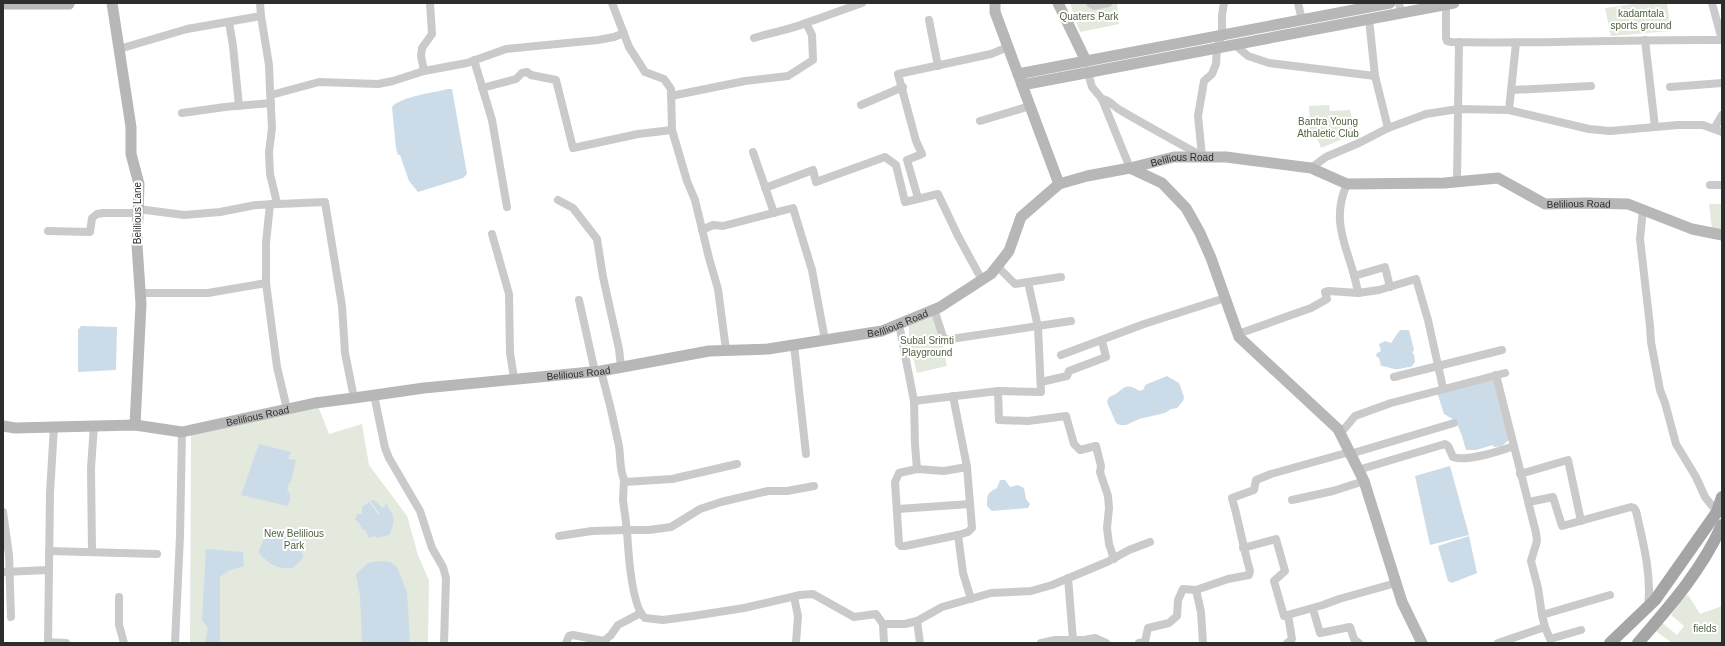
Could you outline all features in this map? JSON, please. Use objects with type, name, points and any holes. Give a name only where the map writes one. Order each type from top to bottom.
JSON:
[{"type":"main road","points":[[3,4],[69,3]]},
{"type":"main road","name":"Belilious Lane","points":[[112,3],[131,126],[131,154],[139,184],[137,245],[141,304],[135,425]]},
{"type":"main road","points":[[995,3],[996,12],[1008,47],[1059,184]]},
{"type":"main road","points":[[1058,3],[1086,61]]},
{"type":"main road","points":[[1018,74],[1390,3]]},
{"type":"main road","points":[[1022,85],[1369,19],[1400,8],[1450,4]]},
{"type":"main road","name":"Belilious Road","points":[[3,426],[15,428],[135,425],[182,432],[288,409],[374,395],[514,378],[598,371],[709,351],[768,349],[882,331],[934,309],[991,274],[1009,251],[1021,217],[1059,184],[1087,176],[1130,168],[1174,157],[1226,157],[1311,168],[1347,184],[1457,182],[1498,178],[1545,204],[1628,204],[1692,229],[1722,235]]},
{"type":"main road","points":[[1130,168],[1162,183],[1186,208],[1200,233],[1239,337],[1338,429],[1364,481],[1402,602],[1422,643]]},
{"type":"main road","points":[[1610,643],[1655,600],[1717,512],[1722,497]]},
{"type":"main road","points":[[1638,643],[1686,586],[1704,560],[1722,525]]},
{"type":"street","points":[[260,3],[269,65],[272,128],[269,152],[273,204],[266,243],[266,283],[277,367],[288,409]]},
{"type":"street","points":[[424,71],[421,56],[422,48],[432,34],[430,3]]},
{"type":"street","points":[[612,3],[629,47],[645,72],[664,79],[671,89],[672,130],[687,181],[695,200],[718,289],[726,350]]},
{"type":"street","points":[[754,38],[776,31],[784,31],[862,3]]},
{"type":"street","points":[[1090,3],[1094,6],[1108,3]]},
{"type":"street","points":[[1202,156],[1198,116],[1204,81],[1212,74],[1216,64],[1216,48],[1222,34],[1222,15],[1224,3]]},
{"type":"street","points":[[1298,3],[1302,20]]},
{"type":"street","points":[[1450,4],[1446,38],[1447,41],[1516,43],[1722,40],[1712,3]]},
{"type":"street","points":[[119,49],[188,29],[261,16]]},
{"type":"street","points":[[1369,19],[1374,76],[1388,128]]},
{"type":"street","points":[[929,20],[938,66]]},
{"type":"street","points":[[229,22],[239,106]]},
{"type":"street","points":[[671,96],[745,81],[788,76],[813,60],[812,35],[806,23]]},
{"type":"street","points":[[182,113],[239,106],[271,99],[319,82],[378,84],[424,71],[467,63],[506,49],[598,40],[614,37],[624,33]]},
{"type":"street","points":[[1645,40],[1656,127]]},
{"type":"street","points":[[1457,182],[1460,42]]},
{"type":"street","points":[[1509,110],[1516,43]]},
{"type":"street","points":[[1235,45],[1248,56],[1269,63],[1374,76]]},
{"type":"street","points":[[918,198],[907,160],[922,154],[916,141],[898,74],[991,54],[1008,47]]},
{"type":"street","points":[[474,60],[496,138],[508,207]]},
{"type":"street","points":[[482,88],[516,79],[522,72],[556,80],[573,148],[638,134],[672,130]]},
{"type":"street","points":[[1088,73],[1092,86],[1102,99],[1130,168]]},
{"type":"street","points":[[1670,87],[1722,83]]},
{"type":"street","points":[[1512,90],[1591,86]]},
{"type":"street","points":[[861,105],[903,88]]},
{"type":"street","points":[[1102,99],[1106,99],[1134,118],[1202,156]]},
{"type":"street","points":[[980,122],[1030,106]]},
{"type":"street","points":[[1311,168],[1326,157],[1388,128],[1426,114],[1458,109],[1509,110],[1589,129],[1610,131],[1678,125],[1703,125],[1718,130],[1722,115]]},
{"type":"street","points":[[753,152],[774,213]]},
{"type":"street","points":[[765,188],[813,170],[816,182],[885,157],[896,166],[905,202],[938,194],[958,236],[982,280]]},
{"type":"street","points":[[1347,184],[1342,196],[1339,213],[1342,240],[1358,293]]},
{"type":"street","points":[[1710,185],[1722,185]]},
{"type":"street","points":[[558,200],[573,208],[597,239],[603,277],[619,348],[621,367]]},
{"type":"street","points":[[48,231],[90,232],[92,218],[97,214],[138,211],[184,215],[220,212],[273,204],[325,202],[342,306],[345,353],[354,398]]},
{"type":"street","points":[[702,230],[713,224],[723,226],[794,208],[812,270],[825,340]]},
{"type":"street","points":[[1643,209],[1640,224],[1640,239],[1651,342],[1660,390],[1676,444],[1705,496],[1717,512]]},
{"type":"street","points":[[492,234],[509,294],[510,353],[514,378]]},
{"type":"street","points":[[997,266],[1015,284],[1061,277]]},
{"type":"street","points":[[1354,276],[1385,267],[1390,286]]},
{"type":"street","points":[[1238,334],[1311,308],[1327,299],[1325,292],[1358,293],[1416,279],[1443,388]]},
{"type":"street","points":[[914,401],[998,391],[1041,392],[1038,326],[1028,282]]},
{"type":"street","points":[[140,293],[208,293],[266,283]]},
{"type":"street","points":[[1061,355],[1102,341],[1144,324],[1225,298]]},
{"type":"street","points":[[579,300],[598,371],[608,397],[619,448],[621,473],[625,482],[672,479],[737,464]]},
{"type":"street","points":[[934,309],[944,340],[1071,321]]},
{"type":"street","points":[[899,324],[914,401],[917,470]]},
{"type":"street","points":[[1041,382],[1067,376],[1069,371],[1106,357],[1102,341]]},
{"type":"street","points":[[794,345],[806,454]]},
{"type":"street","points":[[1394,377],[1502,350]]},
{"type":"street","points":[[1340,434],[1355,416],[1391,403],[1443,388],[1505,373]]},
{"type":"street","points":[[1496,376],[1520,474],[1529,502],[1537,541],[1531,561],[1538,588],[1545,627],[1550,639],[1581,630]]},
{"type":"street","points":[[998,391],[999,420],[1028,421],[1066,416],[1074,444],[1080,450],[1096,446],[1100,461],[1100,472],[1108,496],[1109,508],[1107,528],[1109,544],[1114,559]]},
{"type":"street","points":[[374,395],[385,448],[389,458],[420,511],[432,548],[443,567],[446,578],[444,643]]},
{"type":"street","points":[[953,396],[967,467],[972,528],[968,532],[958,535],[901,546],[899,544],[898,509],[895,482],[899,473],[917,470],[944,471],[967,467]]},
{"type":"street","points":[[1140,643],[1145,642],[1148,628],[1155,625],[1169,623],[1177,616],[1178,600],[1183,589],[1196,590],[1228,579],[1249,575],[1250,571],[1243,548],[1238,518],[1232,498],[1254,490],[1256,480],[1271,474],[1346,453],[1351,456],[1454,423]]},
{"type":"street","points":[[92,552],[91,468],[94,425]]},
{"type":"street","points":[[54,426],[51,458],[48,643],[66,643]]},
{"type":"street","points":[[175,643],[180,536],[182,432]]},
{"type":"street","points":[[1358,470],[1444,444],[1448,446],[1453,457],[1457,459],[1478,456],[1514,446]]},
{"type":"street","points":[[1520,474],[1568,460],[1581,521]]},
{"type":"street","points":[[624,479],[623,500],[627,530],[629,568],[641,613],[645,618],[663,620],[744,608],[813,594],[854,617],[876,614],[883,624],[884,643]]},
{"type":"street","points":[[1292,500],[1333,491],[1364,481]]},
{"type":"street","points":[[559,536],[592,532],[649,530],[670,527],[700,509],[722,502],[768,491],[787,491],[814,486]]},
{"type":"street","points":[[1529,502],[1553,496],[1562,526],[1631,507],[1634,508],[1645,550],[1650,592],[1648,607]]},
{"type":"street","points":[[898,509],[970,504]]},
{"type":"street","points":[[3,512],[6,572],[11,617]]},
{"type":"street","points":[[958,535],[963,573],[971,599]]},
{"type":"street","points":[[1243,548],[1276,540],[1285,571],[1274,581],[1284,616],[1313,609],[1338,599],[1396,583]]},
{"type":"street","points":[[883,624],[905,624],[917,621],[942,607],[991,593],[1031,591],[1052,585],[1150,542]]},
{"type":"street","points":[[49,551],[157,554]]},
{"type":"street","points":[[6,572],[48,570]]},
{"type":"street","points":[[1068,578],[1073,640]]},
{"type":"street","points":[[1196,590],[1201,612],[1203,643]]},
{"type":"street","points":[[1542,614],[1610,595]]},
{"type":"street","points":[[119,597],[119,625],[126,643]]},
{"type":"street","points":[[794,597],[798,616],[796,643]]},
{"type":"street","points":[[1313,609],[1320,633],[1350,627],[1354,639],[1359,643]]},
{"type":"street","points":[[566,643],[569,636],[573,634],[604,641],[611,635],[618,625],[641,613]]},
{"type":"street","points":[[1287,643],[1292,640],[1288,615]]},
{"type":"street","points":[[917,621],[920,643]]},
{"type":"street","points":[[1498,643],[1545,627]]},
{"type":"street","points":[[1040,643],[1055,640],[1095,638],[1106,643]]},
{"type":"green space","name":"Quaters Park","points":[[1070,3],[1117,3],[1119,24],[1080,32]]},
{"type":"green space","name":"kadamtala sports ground","points":[[1640,3],[1667,4],[1671,31],[1611,36],[1605,8]]},
{"type":"green space","name":"Bantra Young Athaletic Club","points":[[1329,105],[1330,111],[1350,110],[1355,134],[1321,148],[1318,140],[1310,135],[1309,106]]},
{"type":"green space","points":[[1709,204],[1722,204],[1722,231],[1712,230]]},
{"type":"green space","name":"Subal Srimti Playground","points":[[936,313],[947,366],[917,373],[909,340],[909,321]]},
{"type":"green space","name":"New Belilious Park","points":[[318,406],[329,434],[362,424],[369,465],[407,516],[418,555],[429,581],[428,643],[190,643],[191,434]]},
{"type":"green space","name":"fields","points":[[1688,595],[1700,614],[1722,606],[1722,643],[1672,643],[1656,631],[1661,622],[1677,635],[1684,626],[1671,615],[1682,598]]},
{"type":"water","points":[[452,89],[467,174],[463,178],[418,192],[409,181],[400,155],[398,155],[392,107],[402,100]]},
{"type":"water","points":[[81,326],[117,327],[116,370],[78,372],[78,330]]},
{"type":"water","points":[[1400,330],[1409,330],[1414,350],[1412,353],[1414,354],[1415,362],[1411,367],[1398,369],[1381,366],[1379,358],[1376,356],[1377,353],[1381,351],[1379,344],[1385,341],[1391,343]]},
{"type":"water","points":[[1167,376],[1179,383],[1184,397],[1183,401],[1177,408],[1171,409],[1165,413],[1139,419],[1126,425],[1116,423],[1107,402],[1109,397],[1126,387],[1134,388],[1140,391],[1144,389],[1145,385]]},
{"type":"water","points":[[1493,378],[1510,439],[1502,446],[1494,447],[1493,445],[1476,450],[1466,450],[1456,421],[1444,414],[1437,392]]},
{"type":"water","points":[[259,444],[291,452],[288,459],[296,460],[287,492],[290,493],[290,500],[287,506],[241,495]]},
{"type":"water","points":[[1450,466],[1469,535],[1430,545],[1415,476]]},
{"type":"water","points":[[1000,480],[1005,480],[1010,487],[1018,485],[1024,488],[1026,499],[1030,504],[1028,508],[992,511],[987,506],[988,495],[991,491],[997,488]]},
{"type":"water","points":[[370,500],[375,501],[383,508],[385,507],[385,503],[391,511],[393,515],[393,526],[389,535],[369,538],[365,530],[355,520],[357,514],[362,514],[362,507],[369,502],[378,514],[380,514]]},
{"type":"water","points":[[269,528],[299,535],[303,558],[293,568],[278,567],[266,560],[258,552]]},
{"type":"water","points":[[1469,536],[1477,573],[1452,583],[1448,581],[1438,546]]},
{"type":"water","points":[[206,549],[243,552],[244,566],[228,571],[220,577],[220,643],[205,643],[208,628],[202,620]]},
{"type":"water","points":[[380,561],[390,562],[397,567],[407,592],[410,643],[362,643],[360,596],[356,574],[368,563]]}]
